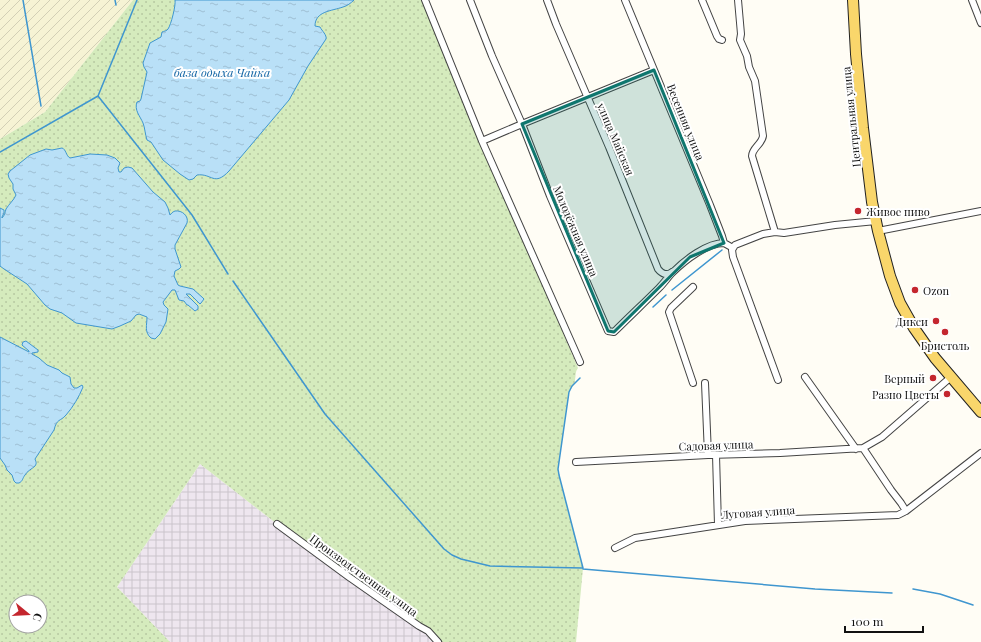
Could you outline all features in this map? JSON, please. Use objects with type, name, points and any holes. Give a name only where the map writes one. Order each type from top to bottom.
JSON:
[{"type":"main road","name":"Центральная улица","points":[[853,0],[856,54],[872,202],[890,276],[900,304],[914,328],[951,377],[981,412]]},
{"type":"street","points":[[425,0],[482,141],[580,362]]},
{"type":"street","name":"Молодёжная улица","points":[[470,0],[492,56],[522,124],[550,196],[608,331],[614,332],[659,289],[674,271],[690,257],[718,243],[724,243]]},
{"type":"street","name":"улица Майская","points":[[547,0],[609,147],[658,269],[666,274],[670,274],[674,271]]},
{"type":"street","name":"Весенняя улица","points":[[624,0],[720,230],[724,243]]},
{"type":"street","points":[[702,0],[717,36],[722,40]]},
{"type":"street","points":[[738,0],[741,34],[740,40],[755,81],[763,136],[762,141],[753,151],[752,156],[775,232]]},
{"type":"street","points":[[972,0],[981,23]]},
{"type":"street","points":[[482,141],[654,70]]},
{"type":"street","points":[[778,380],[733,257],[732,252],[736,244],[763,234],[775,232],[784,233],[835,225],[877,226],[981,211]]},
{"type":"street","points":[[724,243],[733,248]]},
{"type":"street","points":[[693,287],[670,308],[669,312],[693,383]]},
{"type":"street","points":[[805,377],[856,449]]},
{"type":"street","points":[[951,377],[882,437],[863,448],[906,511],[981,453]]},
{"type":"street","points":[[705,383],[708,455]]},
{"type":"street","name":"Садовая улица","points":[[576,462],[863,448]]},
{"type":"street","points":[[716,455],[718,525]]},
{"type":"street","name":"Луговая улица","points":[[615,548],[635,538],[745,521],[898,515],[906,511]]},
{"type":"street","name":"Производственная улица","points":[[277,524],[348,577],[428,632],[438,642]]},
{"type":"highlighted area","points":[[654,70],[724,243],[690,257],[614,332],[608,331],[522,124]]},
{"type":"shaded area","points":[[0,0],[133,0],[45,112],[0,139]]},
{"type":"shaded area","points":[[200,464],[277,524],[438,642],[170,642],[117,587]]},
{"type":"green space","points":[[133,0],[425,0],[482,141],[578,368],[574,383],[569,392],[558,469],[583,568],[576,642],[438,642],[277,524],[200,464],[117,587],[170,642],[0,642],[0,139],[45,112]]},
{"type":"water","name":"база одыха Чайка","points":[[175,0],[354,0],[346,6],[325,12],[318,17],[315,26],[320,27],[325,34],[326,39],[308,66],[289,100],[229,171],[224,176],[216,179],[197,175],[193,179],[189,180],[163,160],[151,142],[147,140],[144,125],[137,110],[136,105],[141,99],[147,72],[143,63],[150,43],[161,37],[162,32],[167,30],[169,27]]},
{"type":"water","points":[[62,148],[70,158],[90,154],[107,155],[115,158],[120,163],[118,168],[119,172],[121,172],[124,168],[132,168],[153,192],[165,202],[170,215],[174,211],[178,211],[187,218],[187,223],[175,245],[181,267],[175,271],[174,276],[178,285],[193,289],[204,299],[200,304],[190,294],[186,294],[198,306],[198,309],[195,311],[184,301],[179,300],[175,290],[172,290],[163,302],[168,309],[166,322],[160,334],[155,339],[151,338],[147,333],[147,317],[139,314],[136,315],[131,321],[112,329],[76,323],[62,313],[50,309],[27,284],[0,266],[0,208],[4,210],[2,218],[6,209],[16,195],[8,174],[30,155],[46,149],[52,150]]},
{"type":"water","points":[[0,337],[29,352],[22,345],[23,342],[26,341],[38,350],[38,352],[32,354],[47,365],[70,377],[71,384],[74,388],[82,385],[83,387],[71,409],[56,424],[54,430],[35,459],[35,466],[27,472],[22,481],[19,483],[14,481],[12,475],[7,470],[0,458]]},
{"type":"waterway","points":[[23,0],[41,106]]},
{"type":"waterway","points":[[115,0],[116,5]]},
{"type":"waterway","points":[[0,152],[98,96],[137,0]]},
{"type":"waterway","points":[[98,96],[192,215],[228,274]]},
{"type":"waterway","points":[[672,290],[722,250]]},
{"type":"waterway","points":[[233,281],[325,414],[444,549],[461,559],[490,566],[583,568],[558,469],[569,392],[572,386],[580,378]]},
{"type":"waterway","points":[[653,307],[666,295]]},
{"type":"waterway","points":[[583,569],[815,589],[892,593]]},
{"type":"waterway","points":[[913,589],[940,594],[973,605]]},
{"type":"place","name":"Живое пиво","points":[[858,211]]},
{"type":"place","name":"Ozon","points":[[915,290]]},
{"type":"place","name":"Дикси","points":[[936,321]]},
{"type":"place","name":"Бристоль","points":[[945,332]]},
{"type":"place","name":"Верный","points":[[933,378]]},
{"type":"place","name":"Разно Цветы","points":[[947,394]]}]
